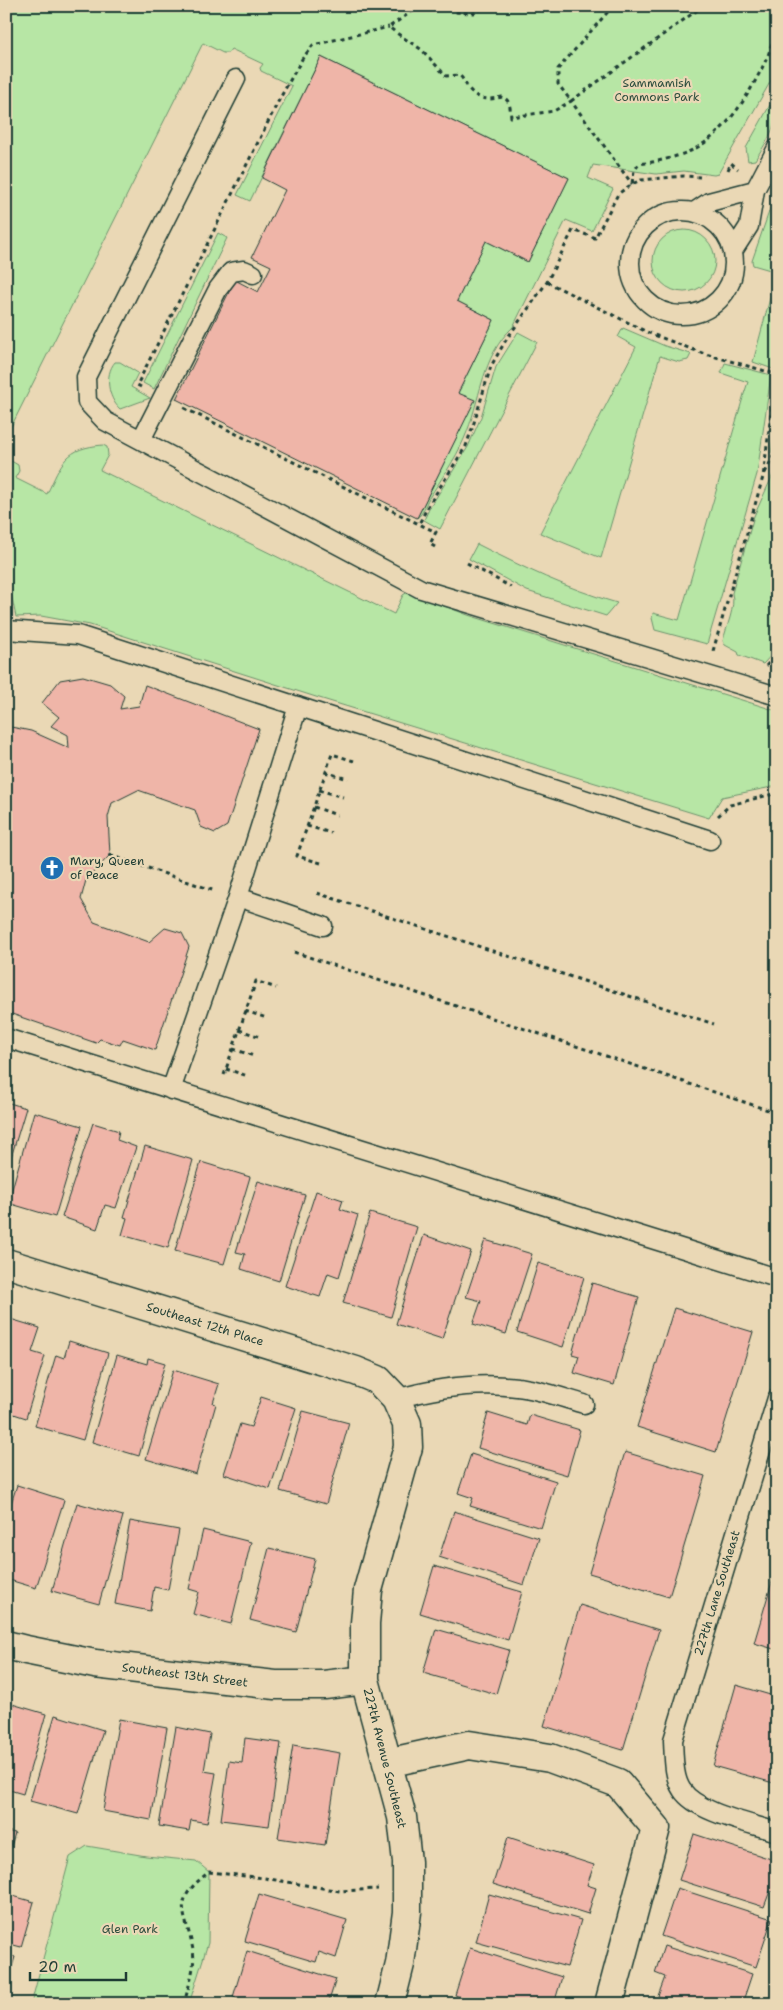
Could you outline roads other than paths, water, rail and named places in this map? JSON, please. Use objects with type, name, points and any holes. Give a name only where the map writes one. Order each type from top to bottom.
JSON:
[{"type":"street","name":"Southeast 12th Place","points":[[6,1263],[356,1371],[378,1380],[396,1399]]},
{"type":"street","name":"227th Avenue Southeast","points":[[390,2004],[400,1964],[406,1912],[407,1862],[402,1817],[365,1680],[365,1623],[368,1590],[408,1447],[407,1424],[396,1399]]},
{"type":"street","name":"Southeast 13th Street","points":[[6,1645],[94,1664],[275,1685],[324,1686],[365,1680]]},
{"type":"street","points":[[387,1763],[469,1745],[550,1758],[618,1783],[656,1828],[609,2004]]},
{"type":"lane","points":[[236,79],[86,377],[87,402],[105,420],[421,589],[777,696]]},
{"type":"lane","points":[[733,251],[749,226],[755,190],[777,148]]},
{"type":"lane","points":[[694,212],[709,202],[755,190]]},
{"type":"lane","points":[[678,211],[694,212],[708,217],[728,237],[733,251],[732,280],[715,303],[700,312],[684,315],[668,312],[653,306],[641,294],[633,280],[630,263],[633,247],[639,233],[650,222],[664,214],[678,211]]},
{"type":"lane","points":[[141,440],[218,288],[231,272],[244,270],[253,274]]},
{"type":"lane","points":[[6,630],[78,635],[710,840]]},
{"type":"lane","points":[[171,1090],[238,897],[298,706]]},
{"type":"lane","points":[[238,897],[323,926]]},
{"type":"lane","points":[[6,1038],[777,1278]]},
{"type":"lane","points":[[396,1399],[418,1393],[467,1386],[510,1386],[584,1404]]},
{"type":"lane","name":"227th Lane Southeast","points":[[777,1398],[673,1740],[675,1771],[681,1790],[700,1807],[777,1832]]},
{"type":"place","name":"Mary, Queen of Peace","points":[[52,868]]},
{"type":"park label","name":"Sammamish Commons Park","points":[[657,90]]},
{"type":"park label","name":"Glen Park","points":[[130,1929]]}]
